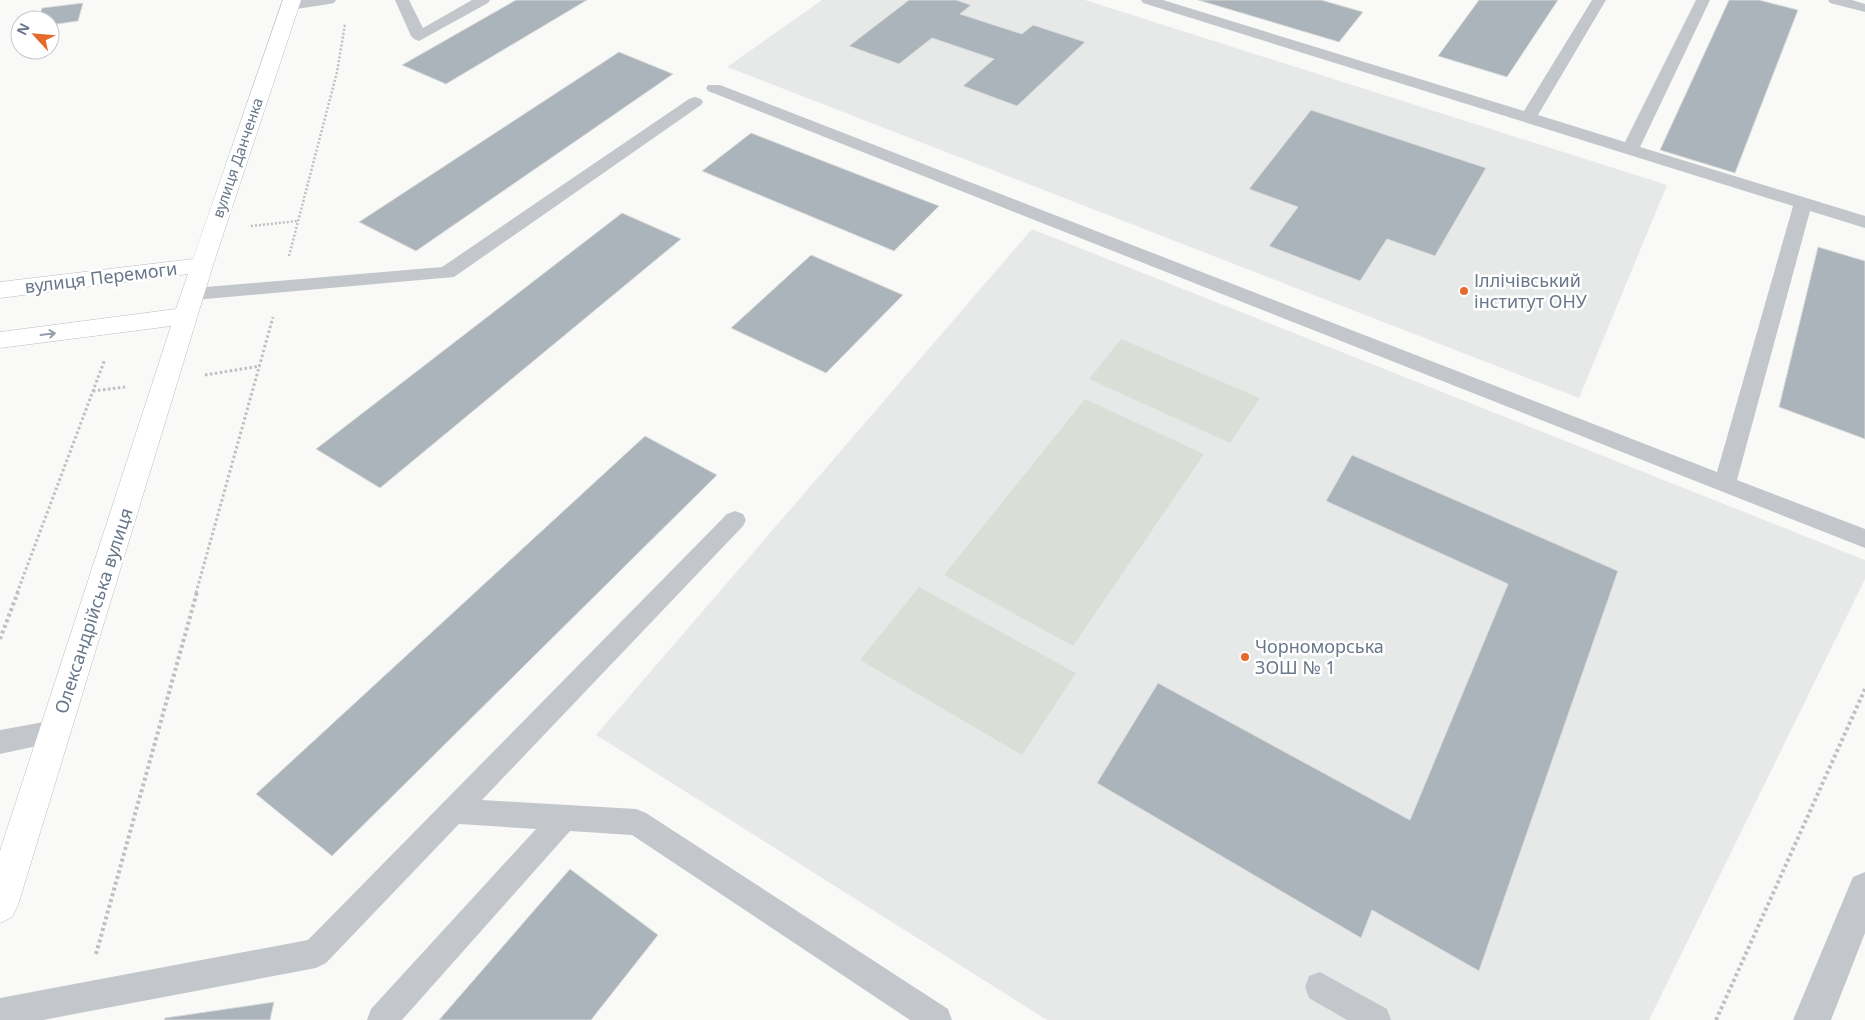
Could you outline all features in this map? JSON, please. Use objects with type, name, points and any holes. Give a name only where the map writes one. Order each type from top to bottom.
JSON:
[{"type":"main road","name":"вулиця Данченка","points":[[190,305],[291,3]]},
{"type":"main road","name":"вулиця Перемоги","points":[[0,290],[202,265]]},
{"type":"main road","points":[[0,340],[116,326],[190,305]]},
{"type":"main road","name":"Олександрійська вулиця","points":[[0,905],[190,305]]},
{"type":"street","points":[[1812,1020],[1865,889]]},
{"type":"lane","points":[[291,3],[329,0]]},
{"type":"lane","points":[[402,0],[419,36],[483,0]]},
{"type":"lane","points":[[1148,0],[1865,222]]},
{"type":"lane","points":[[1528,118],[1599,0]]},
{"type":"lane","points":[[1630,150],[1703,0]]},
{"type":"lane","points":[[1835,0],[1865,8]]},
{"type":"lane","points":[[714,88],[1865,539]]},
{"type":"lane","points":[[190,305],[281,287],[448,273],[694,102]]},
{"type":"lane","points":[[1725,484],[1803,203]]},
{"type":"lane","points":[[0,1013],[316,953],[735,520]]},
{"type":"lane","points":[[0,742],[55,732]]},
{"type":"lane","points":[[453,811],[636,822],[937,1020]]},
{"type":"lane","points":[[382,1020],[565,817]]},
{"type":"lane","points":[[1320,987],[1376,1020]]},
{"type":"path","points":[[84,997],[240,442],[337,72],[346,18]]},
{"type":"path","points":[[0,639],[116,326]]},
{"type":"path","points":[[1716,1020],[1865,689]]},
{"type":"shaded area","name":"Іллічівський інститут ОНУ","points":[[822,0],[1085,0],[1667,185],[1579,398],[727,67]]},
{"type":"shaded area","name":"Чорноморська ЗОШ № 1","points":[[1032,229],[1865,560],[1865,579],[1649,1020],[1047,1020],[596,735]]},
{"type":"shaded area","points":[[1121,339],[1260,398],[1230,443],[1089,379]]},
{"type":"shaded area","points":[[1085,399],[1204,454],[1073,646],[944,575]]},
{"type":"shaded area","points":[[919,587],[1076,673],[1022,755],[860,660]]},
{"type":"building","points":[[516,0],[587,0],[446,84],[402,65]]},
{"type":"building","points":[[909,0],[956,0],[971,5],[960,14],[1022,34],[1033,25],[1085,42],[1017,106],[963,86],[994,59],[932,38],[899,64],[849,46]]},
{"type":"building","points":[[1198,0],[1321,0],[1363,12],[1339,42]]},
{"type":"building","points":[[1479,0],[1558,0],[1507,77],[1438,56]]},
{"type":"building","points":[[1729,0],[1759,0],[1798,10],[1735,173],[1660,150]]},
{"type":"building","points":[[83,3],[78,21],[60,24],[60,10],[41,10],[42,8]]},
{"type":"building","points":[[619,52],[673,74],[416,251],[359,222]]},
{"type":"building","points":[[1311,110],[1486,168],[1435,256],[1387,239],[1360,281],[1269,246],[1298,207],[1249,189]]},
{"type":"building","points":[[751,133],[939,206],[894,251],[702,171]]},
{"type":"building","points":[[622,213],[681,239],[380,488],[316,449]]},
{"type":"building","points":[[1818,247],[1865,261],[1865,439],[1779,407]]},
{"type":"building","points":[[811,255],[903,295],[826,373],[731,328]]},
{"type":"building","points":[[645,436],[717,475],[332,856],[256,794]]},
{"type":"building","points":[[1352,455],[1618,571],[1479,971],[1372,910],[1361,938],[1097,783],[1158,683],[1410,820],[1508,584],[1326,501]]},
{"type":"building","points":[[570,869],[658,935],[591,1020],[439,1020]]},
{"type":"building","points":[[274,1002],[270,1020],[164,1020],[165,1018]]},
{"type":"place","name":"Іллічівський інститут ОНУ","points":[[1464,291]]},
{"type":"place","name":"Чорноморська ЗОШ № 1","points":[[1245,657]]}]
